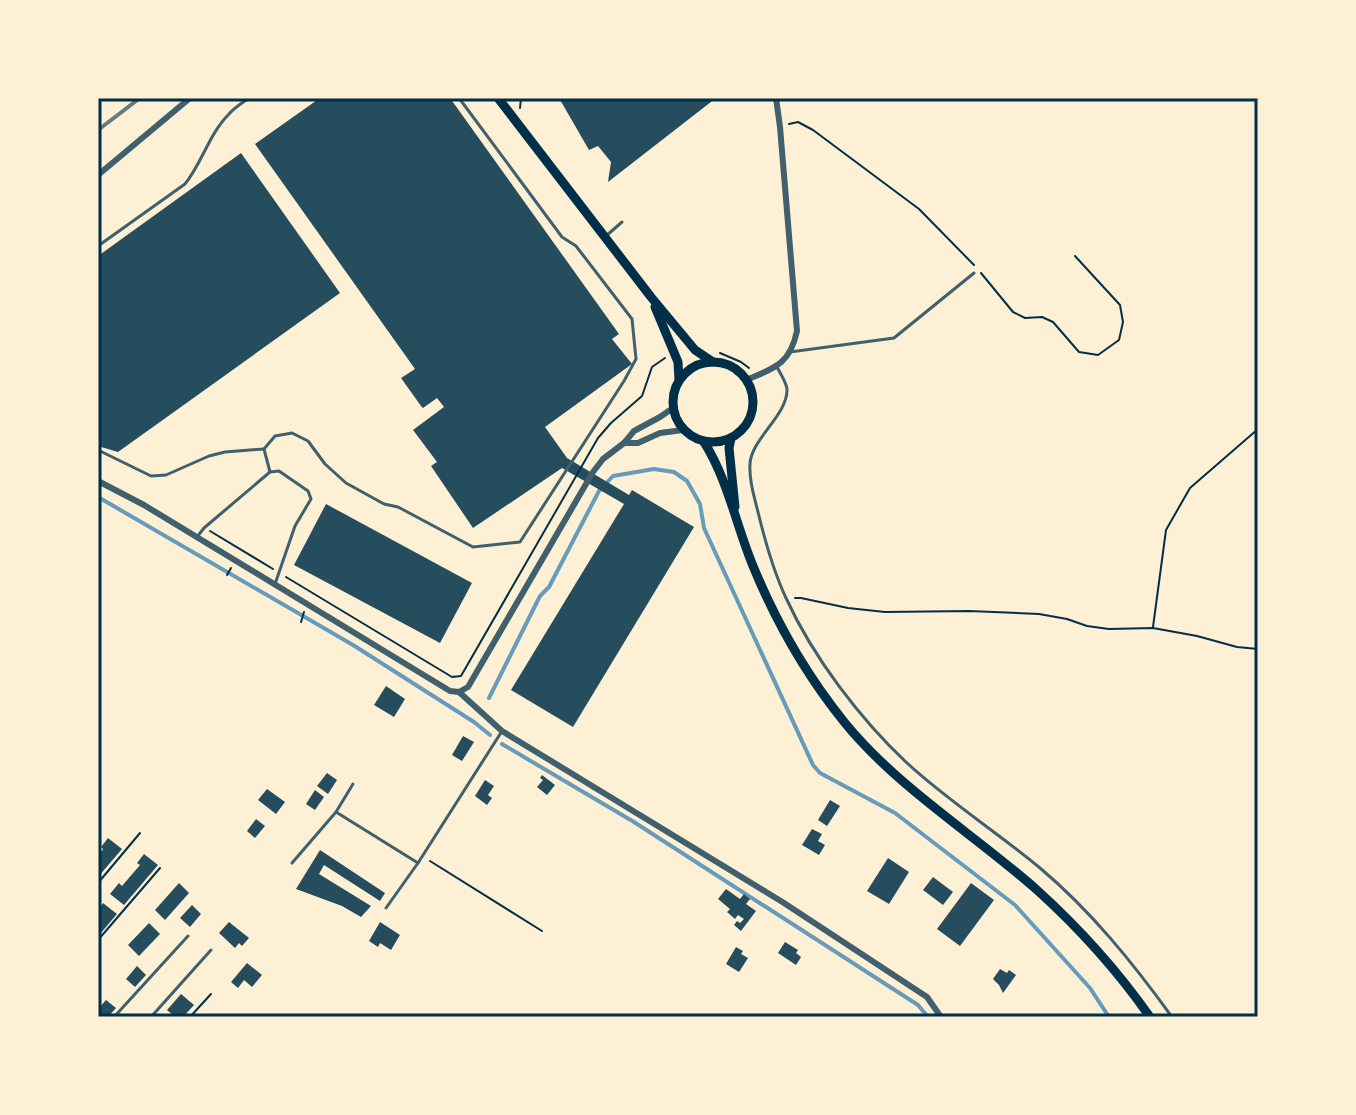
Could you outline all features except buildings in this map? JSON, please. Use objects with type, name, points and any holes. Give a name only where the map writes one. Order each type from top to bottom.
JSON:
[{"type":"main road","points":[[498,98],[695,350],[749,375],[753,406],[750,419],[731,438],[718,443],[704,442],[693,438],[676,420],[673,398],[679,380],[678,362],[651,297]]},
{"type":"main road","points":[[679,380],[694,367],[714,357]]},
{"type":"main road","points":[[731,438],[729,448],[736,518]]},
{"type":"main road","points":[[704,442],[712,454],[752,565],[775,614],[803,665],[845,724],[890,770],[1056,908],[1085,937],[1150,1017]]},
{"type":"street","points":[[98,175],[190,98]]},
{"type":"street","points":[[749,375],[777,367],[790,352],[797,331],[776,98]]},
{"type":"street","points":[[98,481],[144,505],[450,691],[459,692],[468,687],[593,472],[634,431],[673,408]]},
{"type":"street","points":[[624,443],[638,443],[660,433],[683,430]]},
{"type":"street","points":[[459,692],[502,731],[784,903],[927,997],[941,1017]]},
{"type":"lane","points":[[98,246],[185,184],[196,171],[217,129],[229,113],[249,98]]},
{"type":"lane","points":[[98,450],[151,476],[166,475],[209,456],[264,449],[275,436],[292,433],[308,441],[325,464],[346,483],[473,547],[520,542],[636,359],[632,319],[576,246],[562,237],[459,98]]},
{"type":"lane","points":[[606,236],[622,222]]},
{"type":"lane","points":[[790,352],[894,338],[974,273]]},
{"type":"lane","points":[[777,367],[787,388],[784,403],[750,461],[751,483],[770,560],[806,636],[837,683],[876,731],[908,763],[1041,869],[1076,901],[1118,947],[1172,1017]]},
{"type":"lane","points":[[264,449],[270,472]]},
{"type":"lane","points":[[197,537],[270,472],[279,471],[308,491],[311,499],[295,526],[275,584]]},
{"type":"lane","points":[[386,908],[502,731]]},
{"type":"lane","points":[[292,863],[336,812],[353,784]]},
{"type":"lane","points":[[336,812],[418,863]]},
{"type":"lane","points":[[114,1017],[188,936]]},
{"type":"lane","points":[[151,1017],[211,950]]},
{"type":"path","points":[[512,98],[520,108],[521,98]]},
{"type":"path","points":[[780,127],[798,122],[813,130],[919,209],[976,267],[1013,312],[1025,318],[1042,317],[1053,322],[1079,352],[1098,355],[1119,340],[1123,322],[1120,305],[1075,256]]},
{"type":"path","points":[[714,357],[728,355],[741,362],[749,375]]},
{"type":"path","points":[[1153,628],[1166,530],[1190,488],[1258,429]]},
{"type":"path","points":[[227,575],[230,569]]},
{"type":"path","points":[[786,599],[801,598],[885,612],[1039,614],[1087,626],[1153,628],[1258,649]]},
{"type":"path","points":[[301,622],[304,612]]},
{"type":"path","points":[[98,883],[140,833]]},
{"type":"path","points":[[422,856],[542,931]]},
{"type":"path","points":[[98,940],[160,868]]},
{"type":"path","points":[[190,1017],[211,994]]},
{"type":"waterway","points":[[489,698],[540,596],[549,587],[599,491],[613,476],[654,469],[674,472],[687,481],[700,504],[704,528],[813,765],[820,773],[895,813],[1015,905],[1090,988],[1109,1017]]},
{"type":"waterway","points":[[98,497],[353,645],[490,735]]},
{"type":"waterway","points":[[502,744],[634,822],[918,1005],[928,1017]]},
{"type":"railway","points":[[98,130],[140,98]]}]
